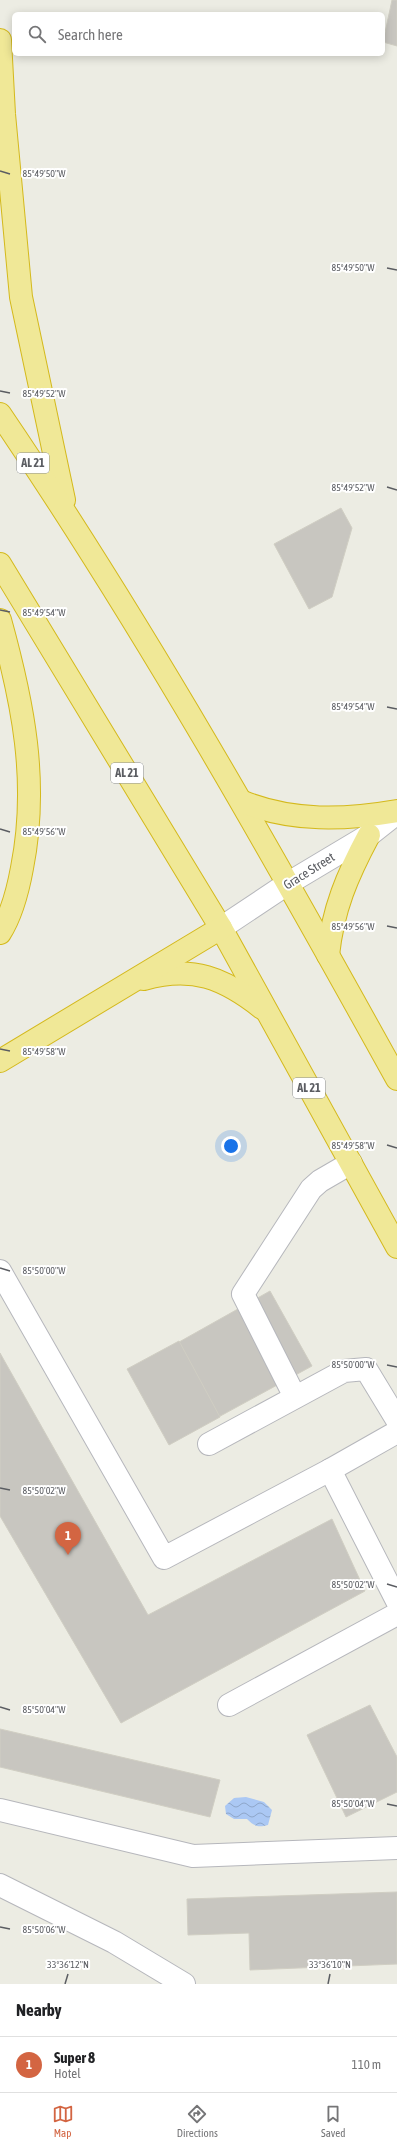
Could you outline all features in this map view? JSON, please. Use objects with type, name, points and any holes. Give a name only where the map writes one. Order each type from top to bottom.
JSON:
[{"type":"highway","points":[[0,40],[4,114],[21,297],[66,511]]},
{"type":"highway","name":"AL 21","points":[[0,414],[66,511],[243,802],[287,884],[395,1073]]},
{"type":"highway","name":"AL 21","points":[[0,564],[221,928],[397,1247]]},
{"type":"highway","points":[[0,620],[19,689],[27,748],[31,797],[26,846],[17,891],[0,933]]},
{"type":"highway","points":[[243,802],[262,810],[315,818],[357,818],[397,812]]},
{"type":"highway","points":[[328,955],[331,925],[337,903],[346,879],[369,835]]},
{"type":"highway","points":[[0,1061],[221,928]]},
{"type":"highway","points":[[126,985],[159,975],[202,975],[234,988],[268,1013]]},
{"type":"street","name":"Grace Street","points":[[221,928],[287,884],[369,835],[397,812]]},
{"type":"street","points":[[295,1397],[243,1294],[311,1189],[320,1181],[351,1163]]},
{"type":"street","points":[[0,1270],[164,1558],[330,1470],[397,1432]]},
{"type":"street","points":[[209,1444],[344,1371],[366,1368],[397,1420]]},
{"type":"street","points":[[330,1470],[397,1601]]},
{"type":"street","points":[[228,1705],[397,1614]]},
{"type":"street","points":[[0,1810],[193,1856],[397,1848]]},
{"type":"street","points":[[0,1885],[114,1942],[184,1984]]},
{"type":"water","points":[[246,1797],[264,1802],[272,1810],[268,1825],[256,1826],[247,1819],[234,1819],[226,1814],[225,1806],[234,1798]]},
{"type":"building","points":[[392,0],[397,0],[397,46],[385,43],[385,33]]},
{"type":"building","points":[[341,508],[352,528],[332,597],[309,609],[274,544]]},
{"type":"building","points":[[270,1291],[312,1366],[213,1420],[172,1346]]},
{"type":"building","points":[[179,1341],[220,1417],[169,1445],[127,1369]]},
{"type":"building","points":[[0,1353],[148,1615],[332,1519],[365,1591],[121,1723],[0,1516]]},
{"type":"building","points":[[370,1705],[397,1757],[397,1792],[346,1817],[307,1735]]},
{"type":"building","points":[[0,1729],[220,1780],[210,1817],[0,1767]]},
{"type":"building","points":[[397,1892],[397,1964],[250,1970],[249,1933],[188,1935],[187,1899]]},
{"type":"place","name":"Super 8","points":[[68,1555]]}]
